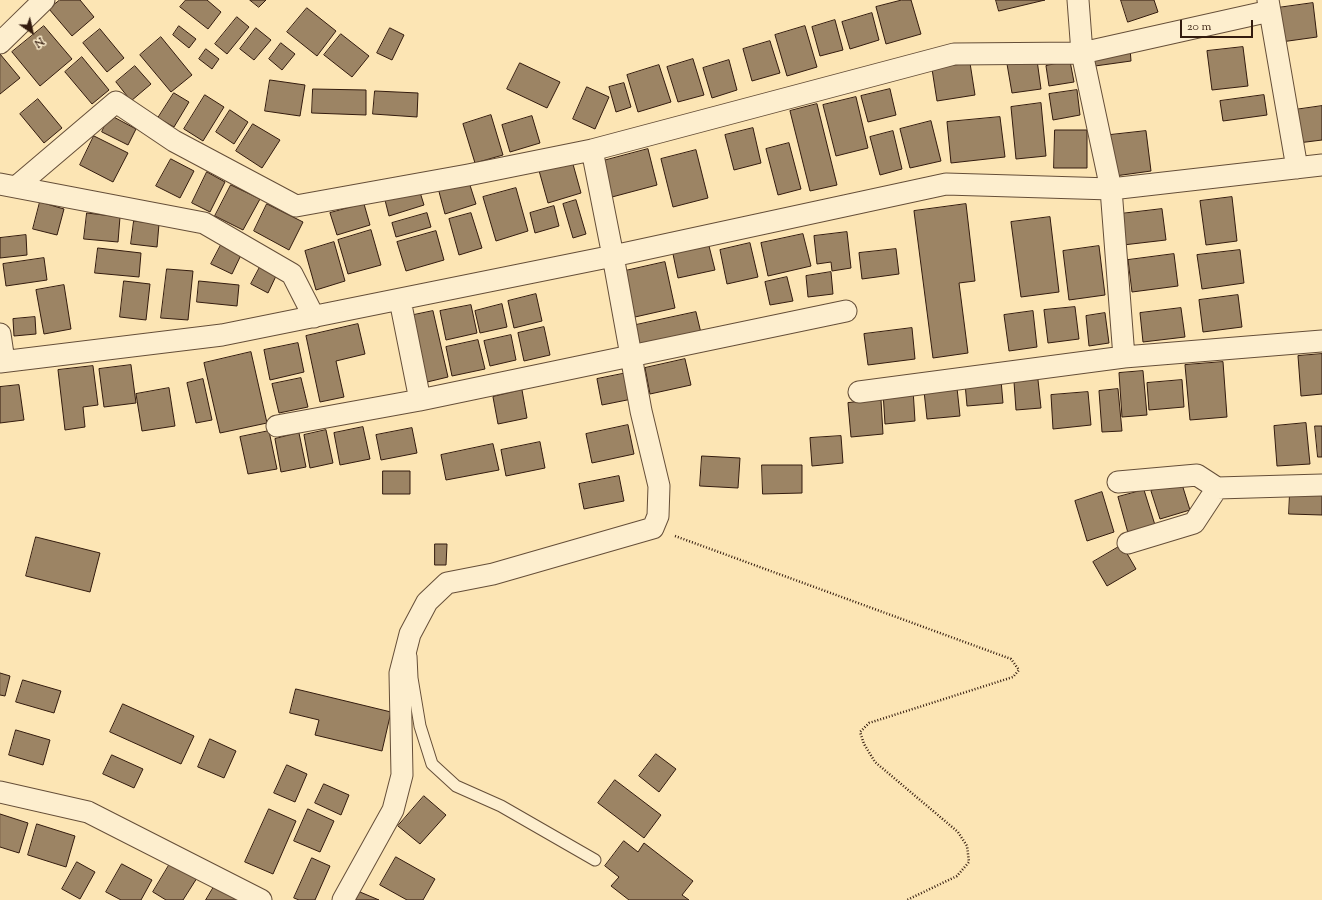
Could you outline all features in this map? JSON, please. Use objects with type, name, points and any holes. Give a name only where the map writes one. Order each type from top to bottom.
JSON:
[{"type":"street","points":[[0,43],[44,0]]},
{"type":"street","points":[[1078,0],[1082,53],[1111,189],[1124,357]]},
{"type":"street","points":[[8,186],[116,102],[174,141],[296,206],[468,175],[592,150],[954,54],[1082,53],[1269,5],[1297,168]]},
{"type":"street","points":[[343,900],[393,810],[402,775],[400,673],[410,634],[427,602],[447,583],[493,574],[653,528],[658,516],[659,486],[641,411],[592,150]]},
{"type":"street","points":[[0,334],[2,362],[222,335],[613,256],[946,184],[1111,189],[1322,165]]},
{"type":"street","points":[[8,186],[204,223],[292,274],[314,317]]},
{"type":"street","points":[[400,300],[420,400]]},
{"type":"street","points":[[277,426],[420,400],[846,311]]},
{"type":"street","points":[[859,392],[1124,357],[1322,341]]},
{"type":"street","points":[[1118,482],[1197,475],[1217,488],[1322,485]]},
{"type":"street","points":[[1128,543],[1194,523],[1217,488]]},
{"type":"street","points":[[0,792],[88,812],[261,900]]},
{"type":"lane","points":[[410,634],[412,678],[420,726],[432,764],[456,786],[501,806],[595,860]]},
{"type":"path","points":[[653,528],[1012,659],[1019,670],[1013,677],[869,723],[860,732],[864,744],[875,762],[958,832],[967,846],[969,862],[957,876],[907,900]]},
{"type":"building","points":[[60,0],[80,0],[94,17],[72,36],[49,9]]},
{"type":"building","points":[[186,0],[207,0],[221,12],[208,29],[180,7]]},
{"type":"building","points":[[250,0],[266,0],[259,7]]},
{"type":"building","points":[[902,0],[911,0],[921,34],[886,44],[876,7]]},
{"type":"building","points":[[996,0],[1045,0],[999,11]]},
{"type":"building","points":[[1121,0],[1154,0],[1158,12],[1128,22]]},
{"type":"building","points":[[1313,3],[1317,37],[1281,42],[1277,8]]},
{"type":"building","points":[[307,8],[336,31],[317,56],[287,32]]},
{"type":"building","points":[[872,13],[879,40],[850,49],[842,22]]},
{"type":"building","points":[[237,17],[249,27],[227,54],[215,44]]},
{"type":"building","points":[[835,20],[843,50],[820,56],[812,27]]},
{"type":"building","points":[[44,26],[72,59],[40,86],[12,52]]},
{"type":"building","points":[[179,26],[196,39],[189,48],[173,35]]},
{"type":"building","points":[[805,26],[817,67],[787,76],[775,35]]},
{"type":"building","points":[[256,28],[271,40],[254,60],[240,49]]},
{"type":"building","points":[[390,28],[404,35],[392,60],[377,53]]},
{"type":"building","points":[[100,29],[124,58],[107,72],[83,43]]},
{"type":"building","points":[[341,34],[369,56],[352,77],[324,55]]},
{"type":"building","points":[[161,37],[192,75],[171,92],[140,55]]},
{"type":"building","points":[[770,41],[780,73],[752,81],[743,49]]},
{"type":"building","points":[[281,43],[295,54],[282,70],[269,59]]},
{"type":"building","points":[[1243,47],[1248,86],[1212,90],[1207,51]]},
{"type":"building","points":[[1130,48],[1131,61],[1095,66],[1093,53]]},
{"type":"building","points":[[206,49],[219,59],[212,69],[199,59]]},
{"type":"building","points":[[0,54],[20,78],[0,94]]},
{"type":"building","points":[[82,57],[109,90],[92,104],[65,72]]},
{"type":"building","points":[[693,59],[704,95],[678,102],[667,67]]},
{"type":"building","points":[[729,60],[737,90],[712,98],[703,68]]},
{"type":"building","points":[[1037,60],[1041,89],[1012,93],[1007,64]]},
{"type":"building","points":[[1070,61],[1074,82],[1049,86],[1046,66]]},
{"type":"building","points":[[520,63],[560,82],[547,108],[507,89]]},
{"type":"building","points":[[970,63],[975,95],[937,101],[932,69]]},
{"type":"building","points":[[659,65],[671,102],[638,112],[627,75]]},
{"type":"building","points":[[135,66],[151,84],[131,101],[116,82]]},
{"type":"building","points":[[270,80],[305,85],[300,116],[265,111]]},
{"type":"building","points":[[624,83],[631,107],[616,112],[609,87]]},
{"type":"building","points":[[587,87],[609,97],[595,129],[573,119]]},
{"type":"building","points":[[313,89],[366,90],[366,115],[312,113]]},
{"type":"building","points":[[890,89],[896,115],[868,122],[861,96]]},
{"type":"building","points":[[1077,90],[1080,115],[1053,120],[1049,94]]},
{"type":"building","points":[[375,91],[418,93],[417,117],[373,114]]},
{"type":"building","points":[[174,93],[189,102],[174,127],[158,118]]},
{"type":"building","points":[[205,95],[224,107],[203,141],[184,129]]},
{"type":"building","points":[[1264,95],[1267,115],[1223,121],[1220,101]]},
{"type":"building","points":[[856,97],[868,148],[836,156],[823,105]]},
{"type":"building","points":[[38,99],[62,128],[44,143],[20,114]]},
{"type":"building","points":[[1041,103],[1046,156],[1016,159],[1011,107]]},
{"type":"building","points":[[817,104],[837,185],[810,191],[790,111]]},
{"type":"building","points":[[1322,106],[1322,140],[1298,143],[1294,110]]},
{"type":"building","points":[[230,110],[248,122],[234,144],[216,132]]},
{"type":"building","points":[[110,115],[136,129],[128,145],[102,132]]},
{"type":"building","points":[[491,115],[503,155],[475,163],[463,124]]},
{"type":"building","points":[[532,116],[540,143],[510,152],[502,125]]},
{"type":"building","points":[[1000,117],[1005,157],[951,163],[947,122]]},
{"type":"building","points":[[931,121],[941,161],[910,168],[900,129]]},
{"type":"building","points":[[253,124],[280,140],[262,168],[236,151]]},
{"type":"building","points":[[753,128],[761,163],[734,170],[725,135]]},
{"type":"building","points":[[1055,130],[1087,130],[1087,168],[1054,168]]},
{"type":"building","points":[[893,131],[902,169],[880,175],[870,137]]},
{"type":"building","points":[[1146,131],[1151,171],[1115,176],[1110,135]]},
{"type":"building","points":[[94,136],[128,153],[113,182],[80,165]]},
{"type":"building","points":[[789,143],[801,189],[778,195],[766,149]]},
{"type":"building","points":[[648,149],[657,185],[612,197],[603,161]]},
{"type":"building","points":[[696,150],[708,198],[673,207],[661,159]]},
{"type":"building","points":[[571,157],[581,193],[548,203],[538,167]]},
{"type":"building","points":[[171,159],[194,171],[180,198],[156,186]]},
{"type":"building","points":[[207,172],[225,182],[210,212],[192,203]]},
{"type":"building","points":[[468,179],[476,204],[445,214],[438,188]]},
{"type":"building","points":[[231,185],[260,199],[243,230],[215,216]]},
{"type":"building","points":[[516,188],[528,231],[496,241],[483,197]]},
{"type":"building","points":[[419,189],[424,205],[389,216],[385,200]]},
{"type":"building","points":[[1232,197],[1237,241],[1206,245],[1200,201]]},
{"type":"building","points":[[576,200],[586,234],[573,238],[563,204]]},
{"type":"building","points":[[40,202],[64,209],[57,235],[33,229]]},
{"type":"building","points":[[267,204],[303,222],[289,250],[254,231]]},
{"type":"building","points":[[364,204],[370,225],[337,235],[330,213]]},
{"type":"building","points":[[966,204],[975,281],[959,283],[968,353],[933,358],[914,211]]},
{"type":"building","points":[[554,206],[559,226],[535,233],[530,213]]},
{"type":"building","points":[[1162,209],[1166,240],[1123,245],[1120,214]]},
{"type":"building","points":[[87,213],[120,217],[118,242],[84,239]]},
{"type":"building","points":[[427,213],[431,227],[396,237],[392,223]]},
{"type":"building","points":[[471,213],[482,248],[459,255],[449,219]]},
{"type":"building","points":[[1050,217],[1059,292],[1021,297],[1011,222]]},
{"type":"building","points":[[134,221],[159,224],[157,247],[131,244]]},
{"type":"building","points":[[371,230],[381,265],[348,274],[338,240]]},
{"type":"building","points":[[436,231],[444,260],[406,271],[397,242]]},
{"type":"building","points":[[847,232],[851,268],[832,271],[831,262],[817,264],[814,236]]},
{"type":"building","points":[[803,234],[811,266],[768,276],[761,243]]},
{"type":"building","points":[[26,235],[27,255],[0,258],[0,238]]},
{"type":"building","points":[[334,242],[345,281],[316,290],[305,251]]},
{"type":"building","points":[[750,243],[758,277],[727,284],[720,250]]},
{"type":"building","points":[[221,245],[241,255],[232,274],[211,264]]},
{"type":"building","points":[[709,246],[715,270],[678,278],[673,254]]},
{"type":"building","points":[[1099,246],[1105,295],[1069,300],[1063,251]]},
{"type":"building","points":[[98,248],[141,253],[139,277],[95,273]]},
{"type":"building","points":[[896,249],[899,274],[862,279],[859,253]]},
{"type":"building","points":[[1240,250],[1244,283],[1202,289],[1197,255]]},
{"type":"building","points":[[1174,254],[1178,286],[1132,292],[1128,260]]},
{"type":"building","points":[[44,258],[47,280],[6,286],[3,264]]},
{"type":"building","points":[[665,262],[675,308],[635,317],[625,271]]},
{"type":"building","points":[[260,267],[276,276],[268,293],[251,284]]},
{"type":"building","points":[[167,269],[193,271],[188,320],[161,318]]},
{"type":"building","points":[[831,272],[833,294],[808,297],[806,276]]},
{"type":"building","points":[[787,277],[793,301],[770,305],[765,282]]},
{"type":"building","points":[[124,281],[150,284],[146,320],[120,317]]},
{"type":"building","points":[[199,281],[239,285],[237,306],[197,302]]},
{"type":"building","points":[[64,285],[71,329],[44,334],[36,290]]},
{"type":"building","points":[[536,294],[542,321],[514,328],[508,301]]},
{"type":"building","points":[[1238,295],[1242,327],[1203,332],[1199,300]]},
{"type":"building","points":[[502,304],[507,327],[480,333],[475,311]]},
{"type":"building","points":[[471,305],[477,333],[446,340],[440,311]]},
{"type":"building","points":[[1075,307],[1079,339],[1048,343],[1044,310]]},
{"type":"building","points":[[1181,308],[1185,337],[1143,342],[1140,313]]},
{"type":"building","points":[[433,311],[448,377],[423,383],[409,316]]},
{"type":"building","points":[[1033,311],[1037,347],[1009,351],[1004,315]]},
{"type":"building","points":[[696,312],[701,333],[640,346],[636,325]]},
{"type":"building","points":[[1105,313],[1109,343],[1089,346],[1086,316]]},
{"type":"building","points":[[35,317],[36,334],[14,336],[13,319]]},
{"type":"building","points":[[358,324],[365,354],[336,361],[344,397],[320,402],[306,336]]},
{"type":"building","points":[[544,327],[550,355],[524,361],[518,333]]},
{"type":"building","points":[[912,328],[915,359],[868,365],[864,334]]},
{"type":"building","points":[[511,335],[516,360],[490,366],[484,341]]},
{"type":"building","points":[[478,340],[485,369],[452,376],[446,347]]},
{"type":"building","points":[[298,343],[304,372],[270,380],[264,350]]},
{"type":"building","points":[[251,352],[267,423],[220,433],[204,363]]},
{"type":"building","points":[[1322,354],[1322,394],[1301,396],[1298,356]]},
{"type":"building","points":[[685,359],[691,385],[650,394],[645,368]]},
{"type":"building","points":[[1223,362],[1227,417],[1190,420],[1185,365]]},
{"type":"building","points":[[131,365],[136,403],[104,407],[99,369]]},
{"type":"building","points":[[93,366],[98,405],[83,407],[85,427],[65,430],[58,370]]},
{"type":"building","points":[[1143,371],[1147,415],[1122,417],[1119,373]]},
{"type":"building","points":[[627,373],[632,399],[602,405],[597,379]]},
{"type":"building","points":[[301,378],[308,407],[279,413],[272,384]]},
{"type":"building","points":[[203,379],[212,420],[196,423],[187,383]]},
{"type":"building","points":[[1001,380],[1003,403],[967,406],[965,383]]},
{"type":"building","points":[[1038,380],[1041,408],[1016,410],[1014,382]]},
{"type":"building","points":[[1182,380],[1184,407],[1149,410],[1147,383]]},
{"type":"building","points":[[19,385],[24,420],[0,423],[0,387]]},
{"type":"building","points":[[169,388],[175,426],[142,431],[136,394]]},
{"type":"building","points":[[957,388],[960,416],[927,419],[924,391]]},
{"type":"building","points":[[913,389],[915,421],[885,424],[883,392]]},
{"type":"building","points":[[1118,389],[1122,431],[1102,432],[1099,391]]},
{"type":"building","points":[[522,390],[527,418],[498,424],[493,397]]},
{"type":"building","points":[[1088,392],[1091,425],[1053,429],[1051,395]]},
{"type":"building","points":[[881,400],[883,434],[851,437],[848,403]]},
{"type":"building","points":[[1306,423],[1310,464],[1277,466],[1274,426]]},
{"type":"building","points":[[628,425],[634,454],[592,463],[586,434]]},
{"type":"building","points":[[1315,426],[1322,426],[1322,457],[1318,457]]},
{"type":"building","points":[[363,427],[370,459],[340,465],[334,433]]},
{"type":"building","points":[[412,428],[417,453],[381,460],[376,435]]},
{"type":"building","points":[[326,430],[333,463],[310,468],[304,435]]},
{"type":"building","points":[[269,431],[277,469],[248,474],[240,437]]},
{"type":"building","points":[[299,433],[306,467],[281,472],[275,439]]},
{"type":"building","points":[[841,436],[843,463],[812,466],[810,438]]},
{"type":"building","points":[[540,442],[545,468],[506,476],[501,450]]},
{"type":"building","points":[[493,444],[499,470],[446,480],[441,455]]},
{"type":"building","points":[[702,456],[740,458],[738,488],[700,486]]},
{"type":"building","points":[[762,465],[802,465],[802,493],[763,494]]},
{"type":"building","points":[[383,471],[410,471],[410,494],[383,494]]},
{"type":"building","points":[[619,476],[624,501],[584,509],[579,484]]},
{"type":"building","points":[[1181,481],[1190,510],[1160,519],[1151,491]]},
{"type":"building","points":[[1144,490],[1155,525],[1128,533],[1118,497]]},
{"type":"building","points":[[1102,492],[1114,532],[1087,541],[1075,501]]},
{"type":"building","points":[[1290,493],[1322,494],[1322,515],[1289,514]]},
{"type":"building","points":[[36,537],[100,553],[90,592],[26,576]]},
{"type":"building","points":[[435,544],[447,544],[446,565],[435,565]]},
{"type":"building","points":[[1122,545],[1136,569],[1107,586],[1093,562]]},
{"type":"building","points":[[0,673],[10,676],[5,696],[0,695]]},
{"type":"building","points":[[23,680],[61,691],[54,713],[16,702]]},
{"type":"building","points":[[296,689],[391,712],[382,751],[315,735],[319,720],[290,713]]},
{"type":"building","points":[[123,704],[194,736],[181,764],[110,732]]},
{"type":"building","points":[[16,730],[50,740],[43,765],[9,755]]},
{"type":"building","points":[[210,739],[236,751],[224,778],[198,767]]},
{"type":"building","points":[[656,754],[676,769],[659,792],[639,776]]},
{"type":"building","points":[[112,755],[143,769],[134,788],[103,774]]},
{"type":"building","points":[[287,765],[307,774],[295,802],[274,793]]},
{"type":"building","points":[[615,780],[661,815],[644,838],[598,803]]},
{"type":"building","points":[[324,784],[349,795],[341,815],[315,803]]},
{"type":"building","points":[[424,796],[446,815],[420,844],[398,826]]},
{"type":"building","points":[[269,809],[296,821],[273,874],[245,862]]},
{"type":"building","points":[[308,809],[334,821],[320,852],[294,841]]},
{"type":"building","points":[[0,814],[28,823],[19,853],[0,847]]},
{"type":"building","points":[[37,824],[75,836],[66,867],[28,855]]},
{"type":"building","points":[[624,841],[638,852],[644,843],[693,881],[682,895],[689,900],[629,900],[611,886],[619,877],[605,866]]},
{"type":"building","points":[[396,857],[435,879],[423,900],[407,900],[380,885]]},
{"type":"building","points":[[312,858],[330,866],[315,900],[299,900],[294,898]]},
{"type":"building","points":[[77,862],[95,872],[80,899],[62,889]]},
{"type":"building","points":[[171,862],[197,878],[183,900],[166,900],[153,892]]},
{"type":"building","points":[[122,864],[152,880],[141,900],[121,900],[106,892]]},
{"type":"building","points":[[215,885],[239,900],[206,900]]},
{"type":"building","points":[[360,892],[379,900],[356,900]]}]
